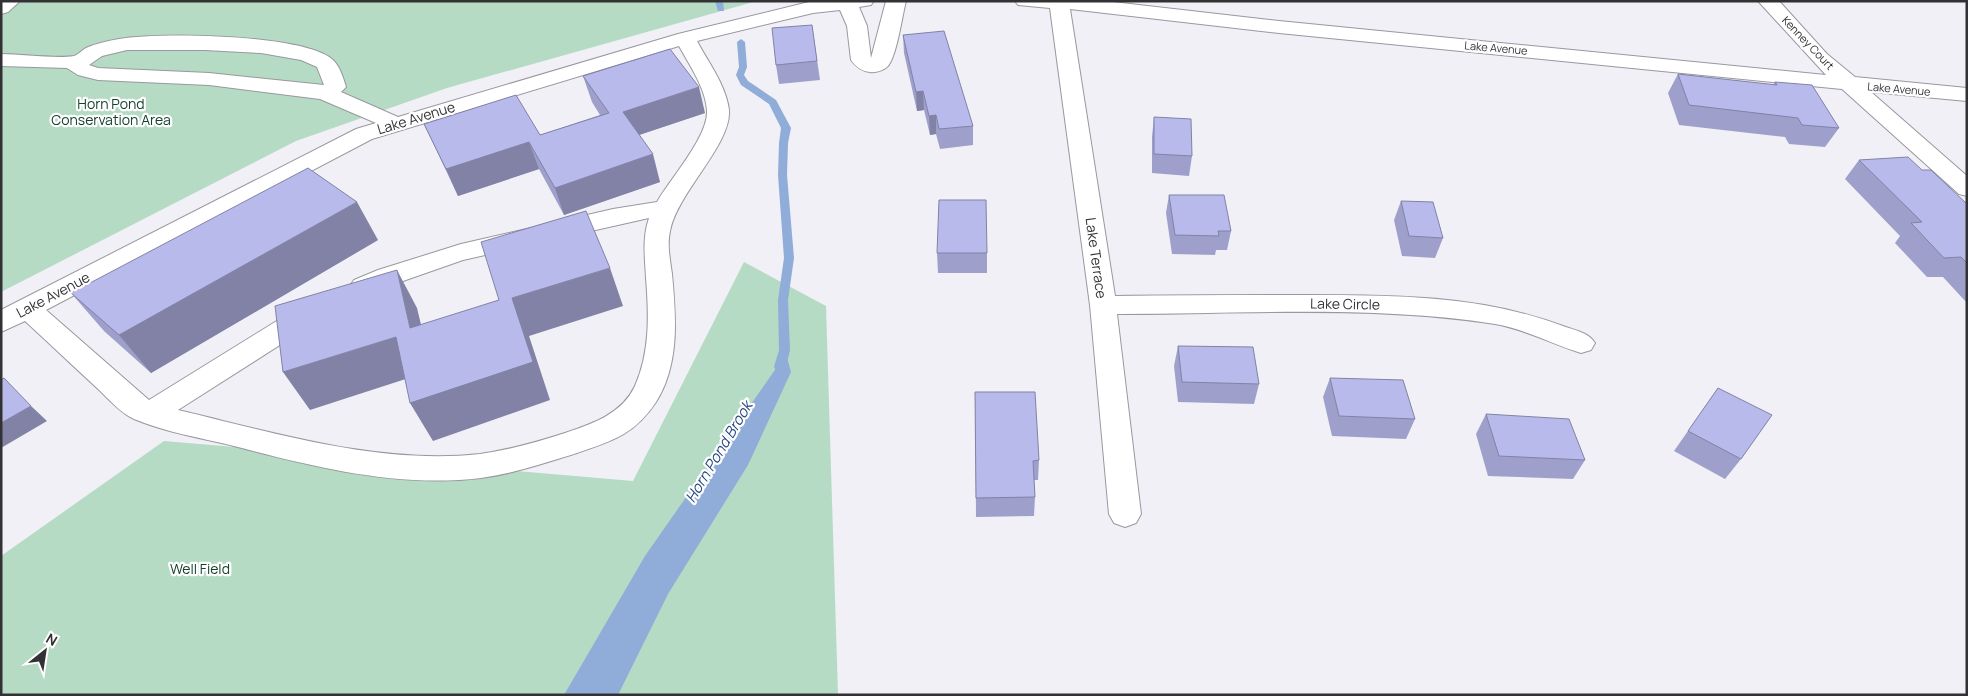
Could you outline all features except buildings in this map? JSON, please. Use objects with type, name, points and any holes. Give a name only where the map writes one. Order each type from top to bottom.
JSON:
[{"type":"street","points":[[1,8],[10,1]]},
{"type":"street","points":[[855,2],[861,60],[868,66],[874,66],[881,61],[896,1]]},
{"type":"street","name":"Lake Avenue","points":[[1025,1],[1059,2],[1279,27],[1967,95]]},
{"type":"street","name":"Kenney Court","points":[[1768,1],[1812,50],[1967,189]]},
{"type":"street","name":"Lake Avenue","points":[[1,322],[364,134],[685,38],[781,13],[855,2]]},
{"type":"street","name":"Lake Terrace","points":[[1059,2],[1062,34],[1103,305],[1125,514]]},
{"type":"street","points":[[27,308],[130,401],[150,413],[318,454],[427,468],[482,465],[510,460],[607,430],[621,422],[636,409],[657,368],[663,339],[656,242],[665,208],[714,129],[719,113],[714,95],[685,38]]},
{"type":"street","points":[[1,60],[80,62],[116,45],[134,43],[292,50],[324,64],[331,72],[335,87],[324,93]]},
{"type":"street","points":[[80,62],[77,67],[98,74],[210,79],[324,93],[396,124]]},
{"type":"street","points":[[150,413],[336,298],[404,268],[459,252],[626,214],[665,208]]},
{"type":"street","name":"Lake Circle","points":[[1103,305],[1348,304],[1462,310],[1519,320],[1581,343]]},
{"type":"green space","name":"Horn Pond Conservation Area","points":[[1,1],[757,1],[447,88],[296,141],[1,292]]},
{"type":"green space","name":"Well Field","points":[[744,262],[826,306],[838,695],[1,695],[1,556],[164,441],[633,481]]},
{"type":"water","name":"Horn Pond Brook","points":[[786,354],[791,372],[748,465],[668,594],[618,695],[564,695],[645,556]]},
{"type":"waterway","name":"Horn Pond Brook","points":[[719,1],[721,9]]},
{"type":"waterway","name":"Horn Pond Brook","points":[[741,42],[743,67],[740,75],[744,83],[773,102],[786,128],[782,159],[789,258],[783,300],[785,350],[780,367]]}]
